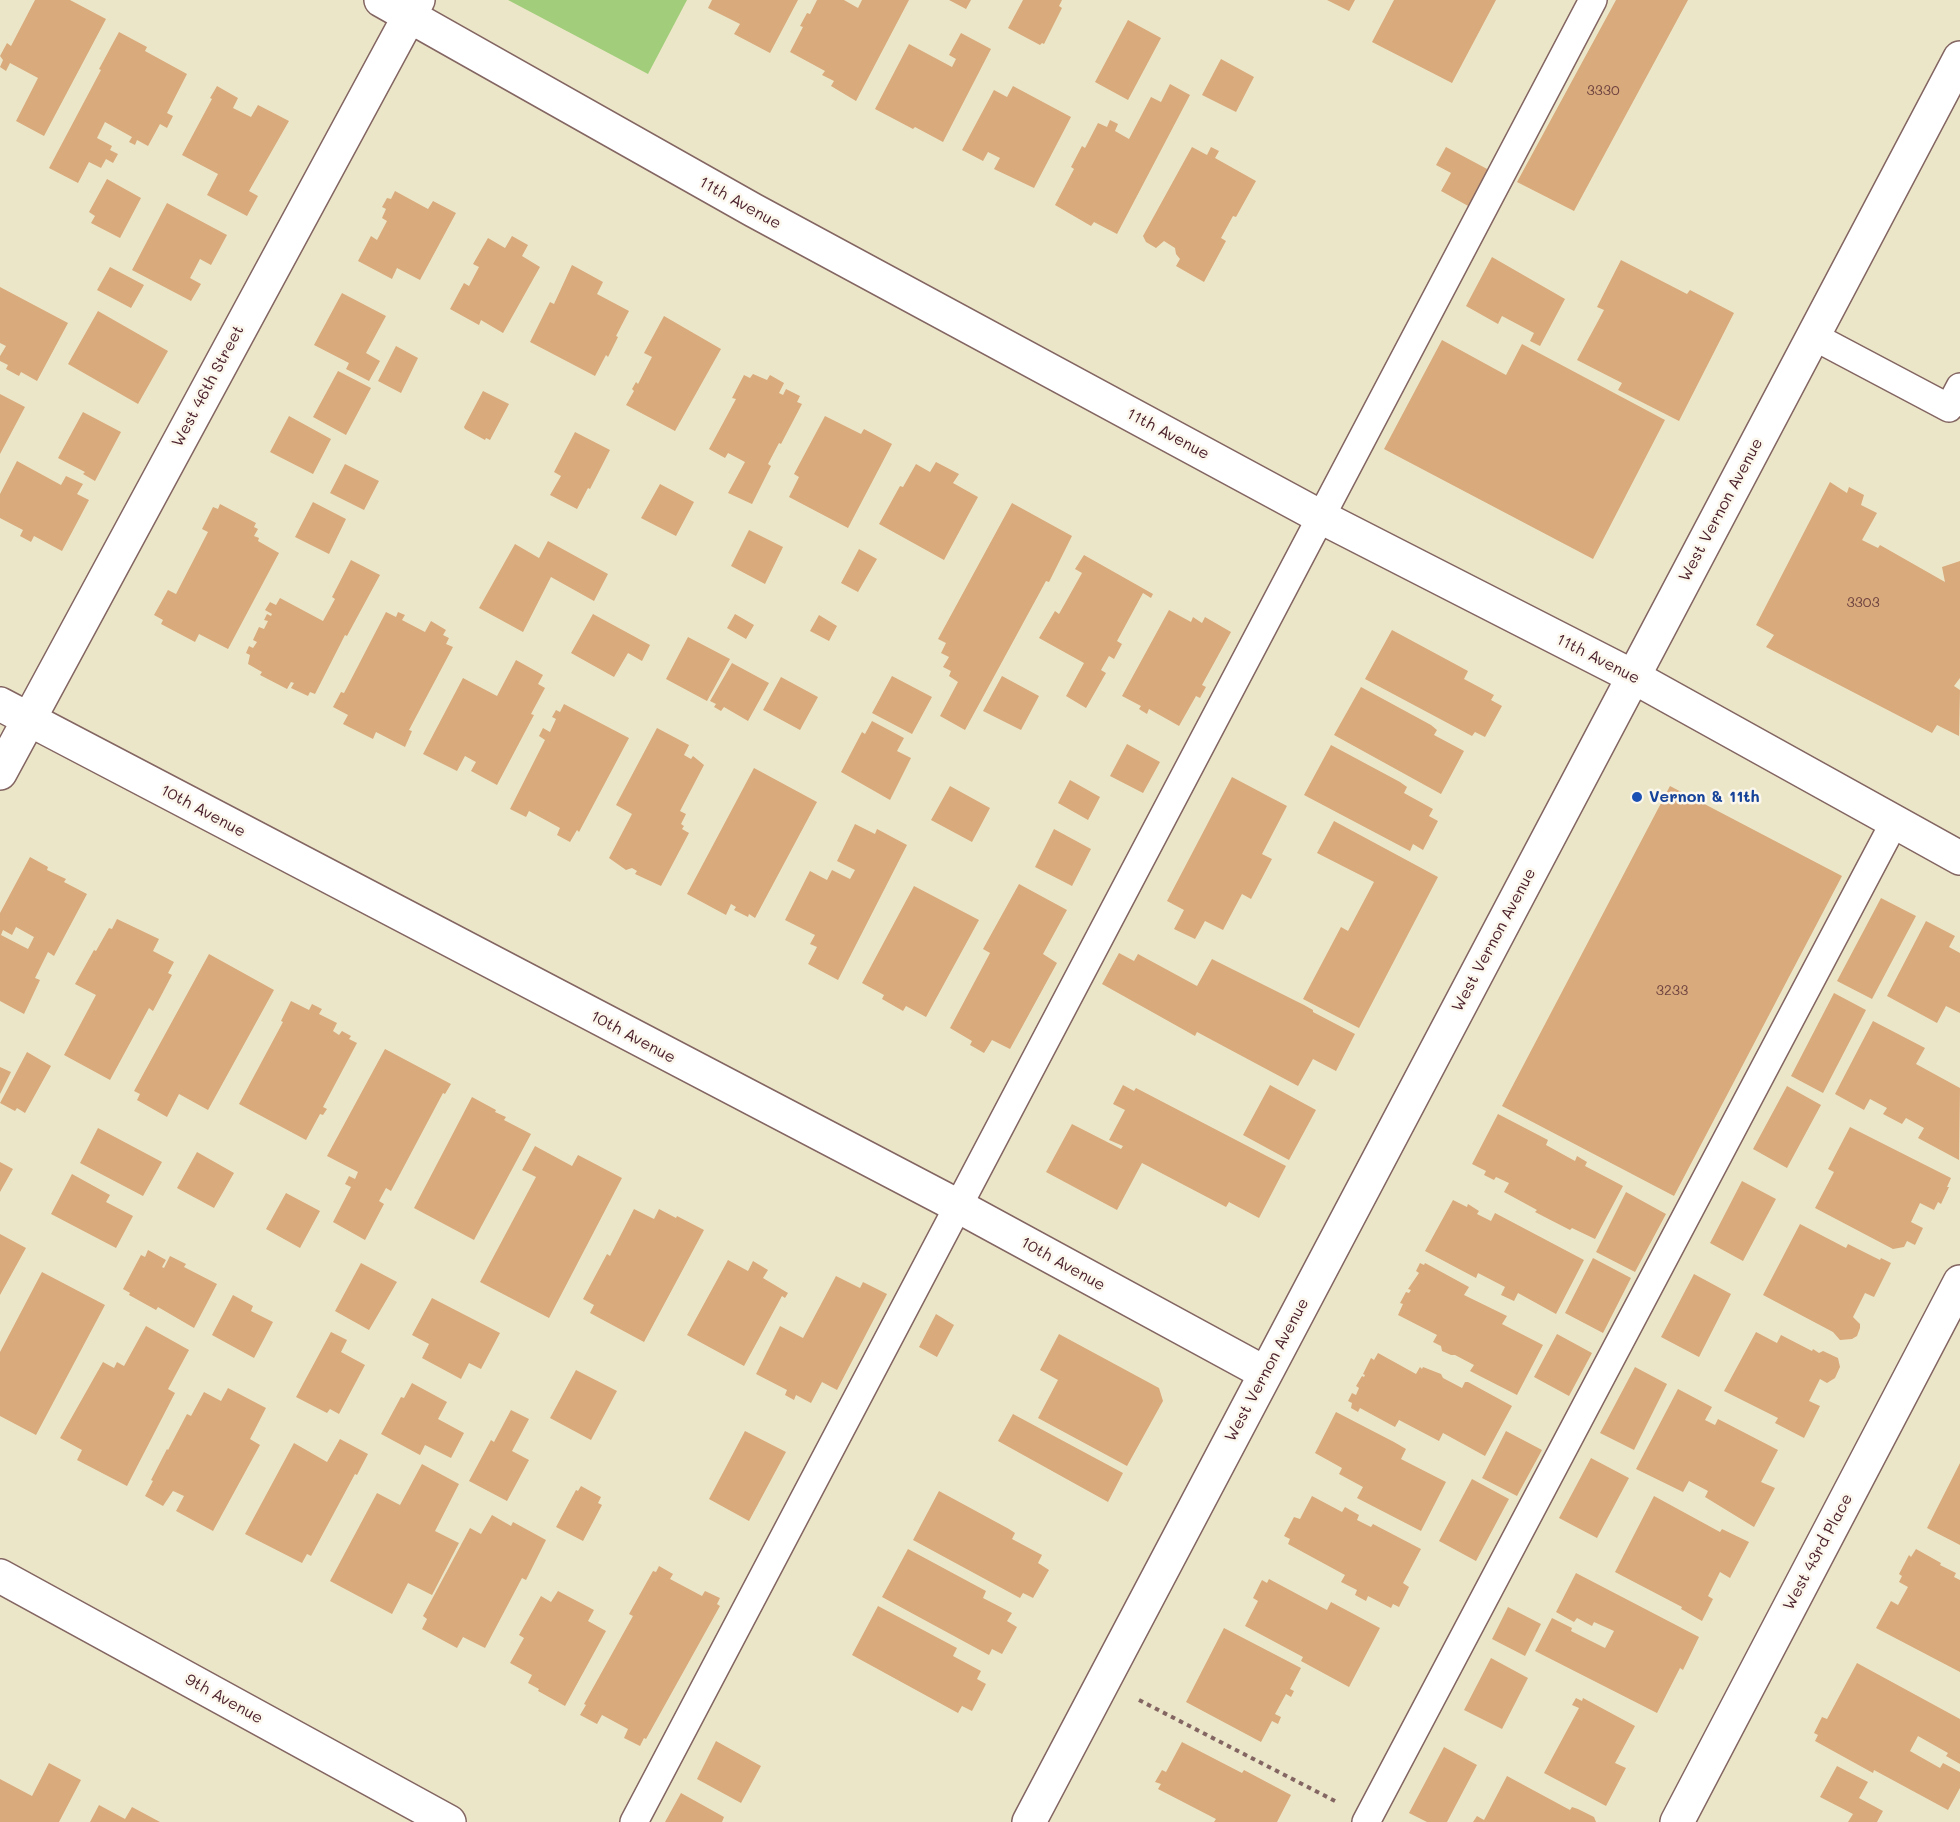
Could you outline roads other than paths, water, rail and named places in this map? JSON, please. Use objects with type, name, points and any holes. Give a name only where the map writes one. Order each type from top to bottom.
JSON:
[{"type":"street","name":"11th Avenue","points":[[381,0],[414,8],[753,210],[1321,517],[1632,676],[1960,858]]},
{"type":"street","name":"West 46th Street","points":[[0,773],[14,711],[414,8]]},
{"type":"street","name":"West Vernon Avenue","points":[[1029,1822],[1960,58]]},
{"type":"street","name":"10th Avenue","points":[[14,711],[958,1206],[1265,1373]]},
{"type":"street","name":"West 43rd Place","points":[[1677,1822],[1960,1282]]},
{"type":"street","name":"9th Avenue","points":[[0,1576],[449,1822]]},
{"type":"lane","points":[[634,1822],[1593,0]]},
{"type":"lane","points":[[1813,336],[1949,408],[1960,387]]},
{"type":"lane","points":[[1367,1820],[1894,821]]},
{"type":"place","name":"Vernon & 11th","points":[[1637,797]]}]
